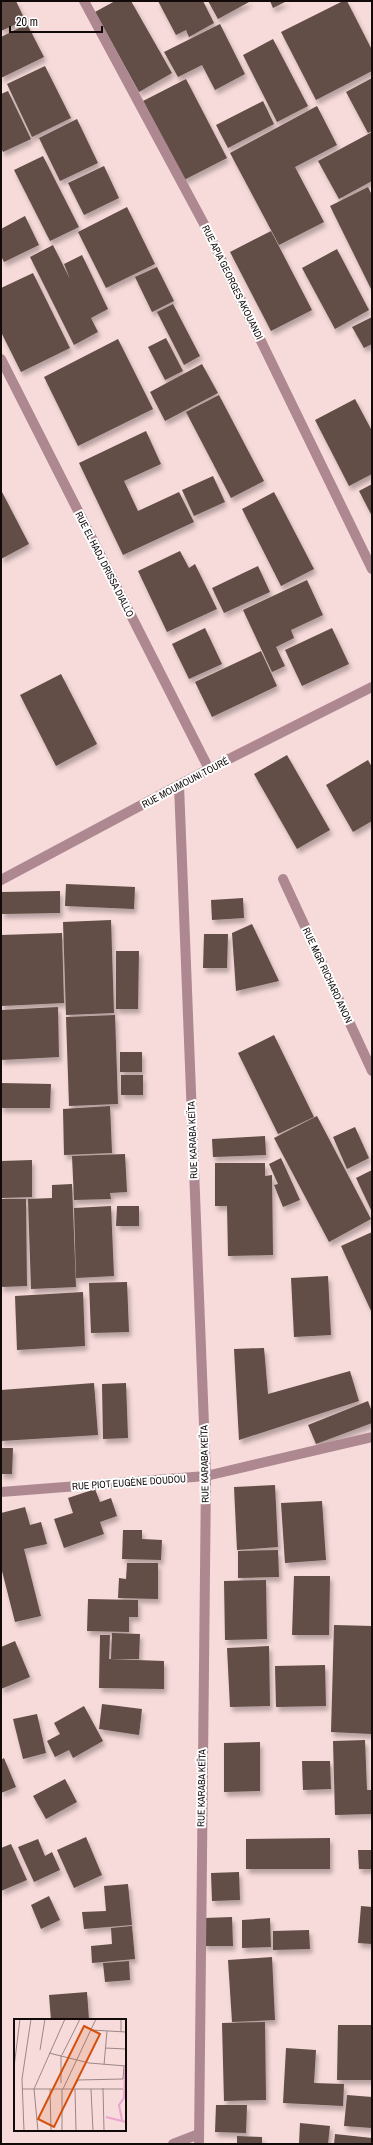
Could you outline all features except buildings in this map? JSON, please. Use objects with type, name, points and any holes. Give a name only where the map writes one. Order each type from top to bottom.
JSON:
[{"type":"street","name":"RUE APIA GEORGES AKOUANDI","points":[[84,1],[204,224],[372,568]]},
{"type":"street","name":"RUE EL HADJ DRISSA DIALLO","points":[[1,359],[209,769]]},
{"type":"street","name":"RUE MOUMOUNI TOURÉ","points":[[1,880],[209,769],[372,687]]},
{"type":"street","name":"RUE KARABA KEÏTA","points":[[179,785],[206,1476],[199,2139]]},
{"type":"street","name":"RUE MGR RICHARD ANON","points":[[283,879],[372,1071]]},
{"type":"street","name":"RUE PIOT EUGÈNE DOUDOU","points":[[1,1492],[206,1476],[372,1437]]},
{"type":"street","points":[[173,2144],[199,2139]]}]
